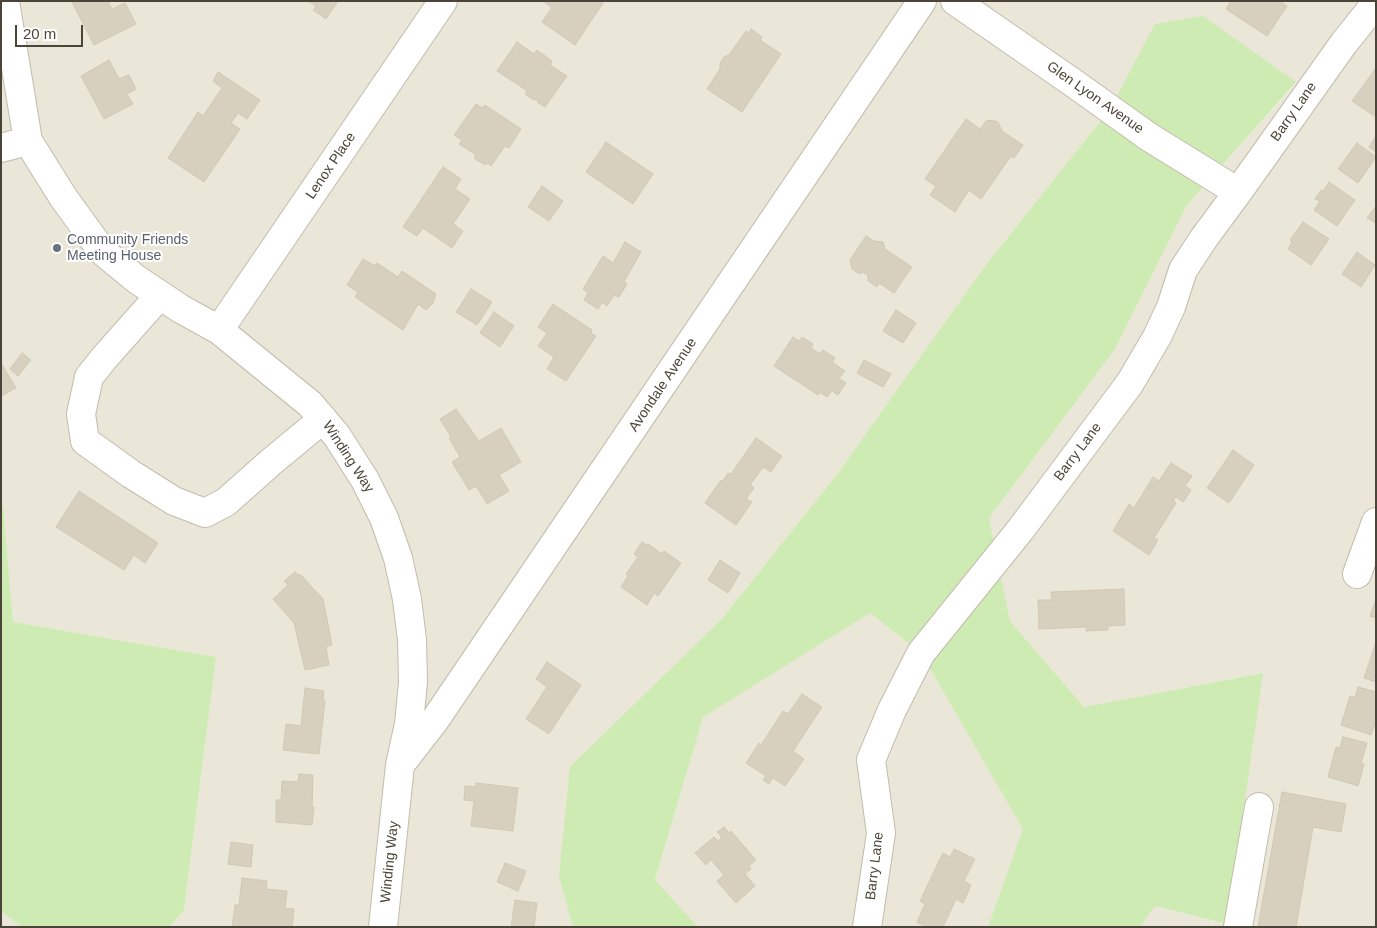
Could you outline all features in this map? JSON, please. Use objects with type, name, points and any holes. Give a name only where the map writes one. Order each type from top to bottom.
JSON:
[{"type":"street","points":[[1,148],[28,141],[5,1]]},
{"type":"street","name":"Lenox Place","points":[[219,330],[443,1]]},
{"type":"street","name":"Avondale Avenue","points":[[400,765],[435,720],[922,1]]},
{"type":"street","name":"Glen Lyon Avenue","points":[[955,1],[1149,137],[1238,192]]},
{"type":"street","name":"Barry Lane","points":[[866,927],[881,833],[871,760],[892,710],[921,653],[1021,529],[1130,383],[1171,308],[1183,270],[1344,42],[1376,3]]},
{"type":"street","name":"Winding Way","points":[[28,141],[62,197],[102,251],[136,279],[181,309],[219,330],[310,404],[337,436],[366,480],[384,518],[398,558],[407,599],[412,640],[413,682],[409,724],[400,765],[383,927]]},
{"type":"street","points":[[160,295],[89,377],[81,414],[84,440],[131,474],[174,501],[205,513],[226,502],[270,462],[323,420]]},
{"type":"street","points":[[1357,574],[1376,522]]},
{"type":"street","points":[[1238,927],[1258,807]]},
{"type":"shaded area","points":[[1,1],[1376,1],[1376,927],[1140,927],[1155,906],[1226,924],[1262,673],[1084,707],[1010,621],[989,518],[1115,349],[1187,205],[1296,83],[1110,109],[985,266],[838,473],[721,620],[559,877],[573,927],[169,927],[184,910],[216,657],[13,622],[3,505],[1,502]]},
{"type":"shaded area","points":[[870,613],[921,653],[1024,829],[988,927],[698,927],[655,881],[703,716]]},
{"type":"shaded area","points":[[1,911],[22,927],[1,927]]},
{"type":"green space","points":[[1203,16],[1296,82],[1187,205],[1115,349],[989,518],[1010,621],[1084,707],[1263,673],[1227,924],[1155,906],[1140,927],[988,927],[1023,829],[921,653],[870,613],[703,717],[655,880],[698,927],[573,927],[559,877],[570,767],[721,620],[838,473],[985,266],[1110,109],[1155,24]]},
{"type":"green space","points":[[1,502],[3,505],[13,622],[216,657],[184,910],[169,927],[22,927],[1,911]]},
{"type":"building","points":[[108,1],[112,9],[125,3],[136,24],[94,45],[72,2]]},
{"type":"building","points":[[308,1],[338,1],[326,19],[313,10],[316,6]]},
{"type":"building","points":[[543,1],[601,1],[603,3],[575,45],[542,22],[552,8]]},
{"type":"building","points":[[1231,1],[1280,1],[1287,6],[1267,36],[1226,9]]},
{"type":"building","points":[[751,29],[762,37],[760,40],[781,54],[742,112],[707,89],[720,69],[720,63],[724,57],[729,55],[746,31],[749,33]]},
{"type":"building","points":[[517,42],[534,54],[537,50],[552,61],[550,65],[567,76],[545,107],[537,102],[538,99],[534,100],[526,95],[526,90],[497,71]]},
{"type":"building","points":[[109,60],[119,79],[129,75],[136,89],[127,94],[133,104],[104,119],[81,76]]},
{"type":"building","points":[[1376,68],[1376,117],[1352,101]]},
{"type":"building","points":[[218,72],[260,100],[247,119],[238,113],[231,123],[240,129],[204,182],[168,158],[198,112],[203,116],[222,88],[213,81]]},
{"type":"building","points":[[476,104],[482,108],[485,105],[521,129],[509,148],[505,146],[491,166],[488,163],[485,165],[475,159],[475,154],[459,144],[462,140],[454,135]]},
{"type":"building","points":[[966,119],[980,129],[986,121],[998,122],[1002,131],[1023,145],[1014,158],[1011,156],[981,199],[969,190],[955,212],[930,195],[936,186],[925,179]]},
{"type":"building","points":[[1376,136],[1376,152],[1369,147]]},
{"type":"building","points":[[606,142],[653,174],[633,204],[586,172]]},
{"type":"building","points":[[1357,143],[1376,157],[1358,183],[1338,169]]},
{"type":"building","points":[[443,167],[461,179],[455,189],[470,199],[453,224],[463,231],[452,248],[423,228],[417,236],[403,227]]},
{"type":"building","points":[[1329,182],[1355,200],[1337,226],[1314,210],[1320,201],[1315,199]]},
{"type":"building","points":[[542,186],[563,201],[549,221],[528,207]]},
{"type":"building","points":[[1376,206],[1376,223],[1367,218]]},
{"type":"building","points":[[1303,222],[1329,239],[1311,265],[1288,249],[1292,242],[1290,240]]},
{"type":"building","points":[[866,236],[874,241],[883,242],[885,249],[912,267],[894,293],[879,283],[877,287],[868,281],[868,275],[862,272],[860,274],[852,269],[850,260]]},
{"type":"building","points":[[625,242],[641,252],[624,282],[627,284],[619,297],[614,295],[607,306],[602,302],[598,309],[584,300],[588,293],[583,289],[603,256],[613,263]]},
{"type":"building","points":[[1357,252],[1375,265],[1361,287],[1342,274]]},
{"type":"building","points":[[363,259],[375,266],[377,263],[398,277],[402,271],[436,294],[433,303],[426,310],[418,304],[403,330],[355,297],[358,292],[347,285]]},
{"type":"building","points":[[471,289],[492,302],[477,325],[456,312]]},
{"type":"building","points":[[553,304],[592,330],[591,333],[596,336],[566,381],[547,369],[554,357],[538,346],[547,333],[538,327]]},
{"type":"building","points":[[896,310],[916,323],[903,343],[883,331]]},
{"type":"building","points":[[494,312],[514,326],[500,347],[480,333]]},
{"type":"building","points":[[793,337],[799,341],[802,337],[813,344],[811,348],[820,354],[823,350],[835,358],[832,362],[845,371],[839,378],[846,383],[838,395],[832,391],[827,397],[820,392],[818,395],[774,366]]},
{"type":"building","points":[[22,353],[31,360],[18,376],[10,369]]},
{"type":"building","points":[[864,360],[891,374],[883,387],[857,373]]},
{"type":"building","points":[[1,363],[16,388],[1,396]]},
{"type":"building","points":[[456,409],[479,441],[501,428],[521,462],[499,475],[509,491],[487,504],[476,486],[469,490],[452,462],[460,457],[440,419]]},
{"type":"building","points":[[756,438],[782,456],[771,472],[763,467],[750,485],[754,488],[746,499],[752,502],[736,525],[705,503],[721,480],[722,482],[728,473],[731,474]]},
{"type":"building","points":[[1233,450],[1254,465],[1229,503],[1207,488]]},
{"type":"building","points":[[1171,463],[1192,476],[1185,486],[1191,490],[1183,502],[1176,497],[1173,501],[1176,503],[1154,538],[1158,540],[1149,555],[1113,531],[1129,504],[1134,508],[1153,477],[1159,481]]},
{"type":"building","points":[[79,491],[158,543],[145,563],[134,555],[124,570],[56,527]]},
{"type":"building","points":[[642,542],[662,554],[664,551],[681,563],[658,596],[654,593],[647,605],[621,587],[628,576],[626,574],[638,557],[634,554]]},
{"type":"building","points":[[720,560],[740,573],[728,593],[708,580]]},
{"type":"building","points":[[295,572],[300,574],[323,599],[332,645],[326,647],[329,665],[305,670],[294,623],[273,599],[288,585],[284,581]]},
{"type":"building","points":[[1124,589],[1125,625],[1108,626],[1108,630],[1086,631],[1086,627],[1039,629],[1038,600],[1052,600],[1051,592]]},
{"type":"building","points":[[1376,599],[1376,618],[1370,616]]},
{"type":"building","points":[[1376,642],[1376,682],[1364,678]]},
{"type":"building","points":[[547,662],[581,685],[549,734],[526,719],[547,687],[536,679]]},
{"type":"building","points":[[1358,687],[1376,692],[1376,720],[1371,735],[1341,725],[1350,696],[1355,697]]},
{"type":"building","points":[[305,688],[324,691],[323,701],[325,701],[319,754],[283,750],[286,724],[301,726]]},
{"type":"building","points":[[802,694],[822,707],[793,751],[804,759],[785,786],[773,778],[769,784],[763,780],[766,776],[746,763],[759,743],[761,745],[783,711],[788,714]]},
{"type":"building","points":[[1343,737],[1367,743],[1361,763],[1364,764],[1358,786],[1328,777],[1336,747],[1340,748]]},
{"type":"building","points":[[299,774],[313,775],[312,807],[314,807],[312,825],[276,822],[276,800],[281,800],[282,781],[298,782]]},
{"type":"building","points":[[476,783],[518,788],[513,831],[471,826],[474,801],[464,800],[465,786],[476,787]]},
{"type":"building","points":[[1282,792],[1346,804],[1341,832],[1313,827],[1296,927],[1258,927]]},
{"type":"building","points":[[724,827],[729,833],[731,831],[756,860],[749,866],[751,869],[745,874],[755,886],[736,903],[717,881],[724,875],[711,860],[706,865],[695,853],[714,837],[718,841],[722,837],[717,832]]},
{"type":"building","points":[[231,842],[253,845],[251,867],[228,864]]},
{"type":"building","points":[[954,849],[975,859],[964,881],[971,885],[963,903],[956,899],[943,927],[927,927],[917,922],[925,904],[920,901],[943,853],[950,857]]},
{"type":"building","points":[[505,863],[526,871],[518,891],[497,882]]},
{"type":"building","points":[[242,878],[267,881],[266,889],[287,891],[285,908],[294,909],[292,927],[232,927],[235,905],[239,905]]},
{"type":"building","points":[[515,900],[537,903],[534,927],[511,927]]},
{"type":"place","name":"Community Friends Meeting House","points":[[57,248]]}]
